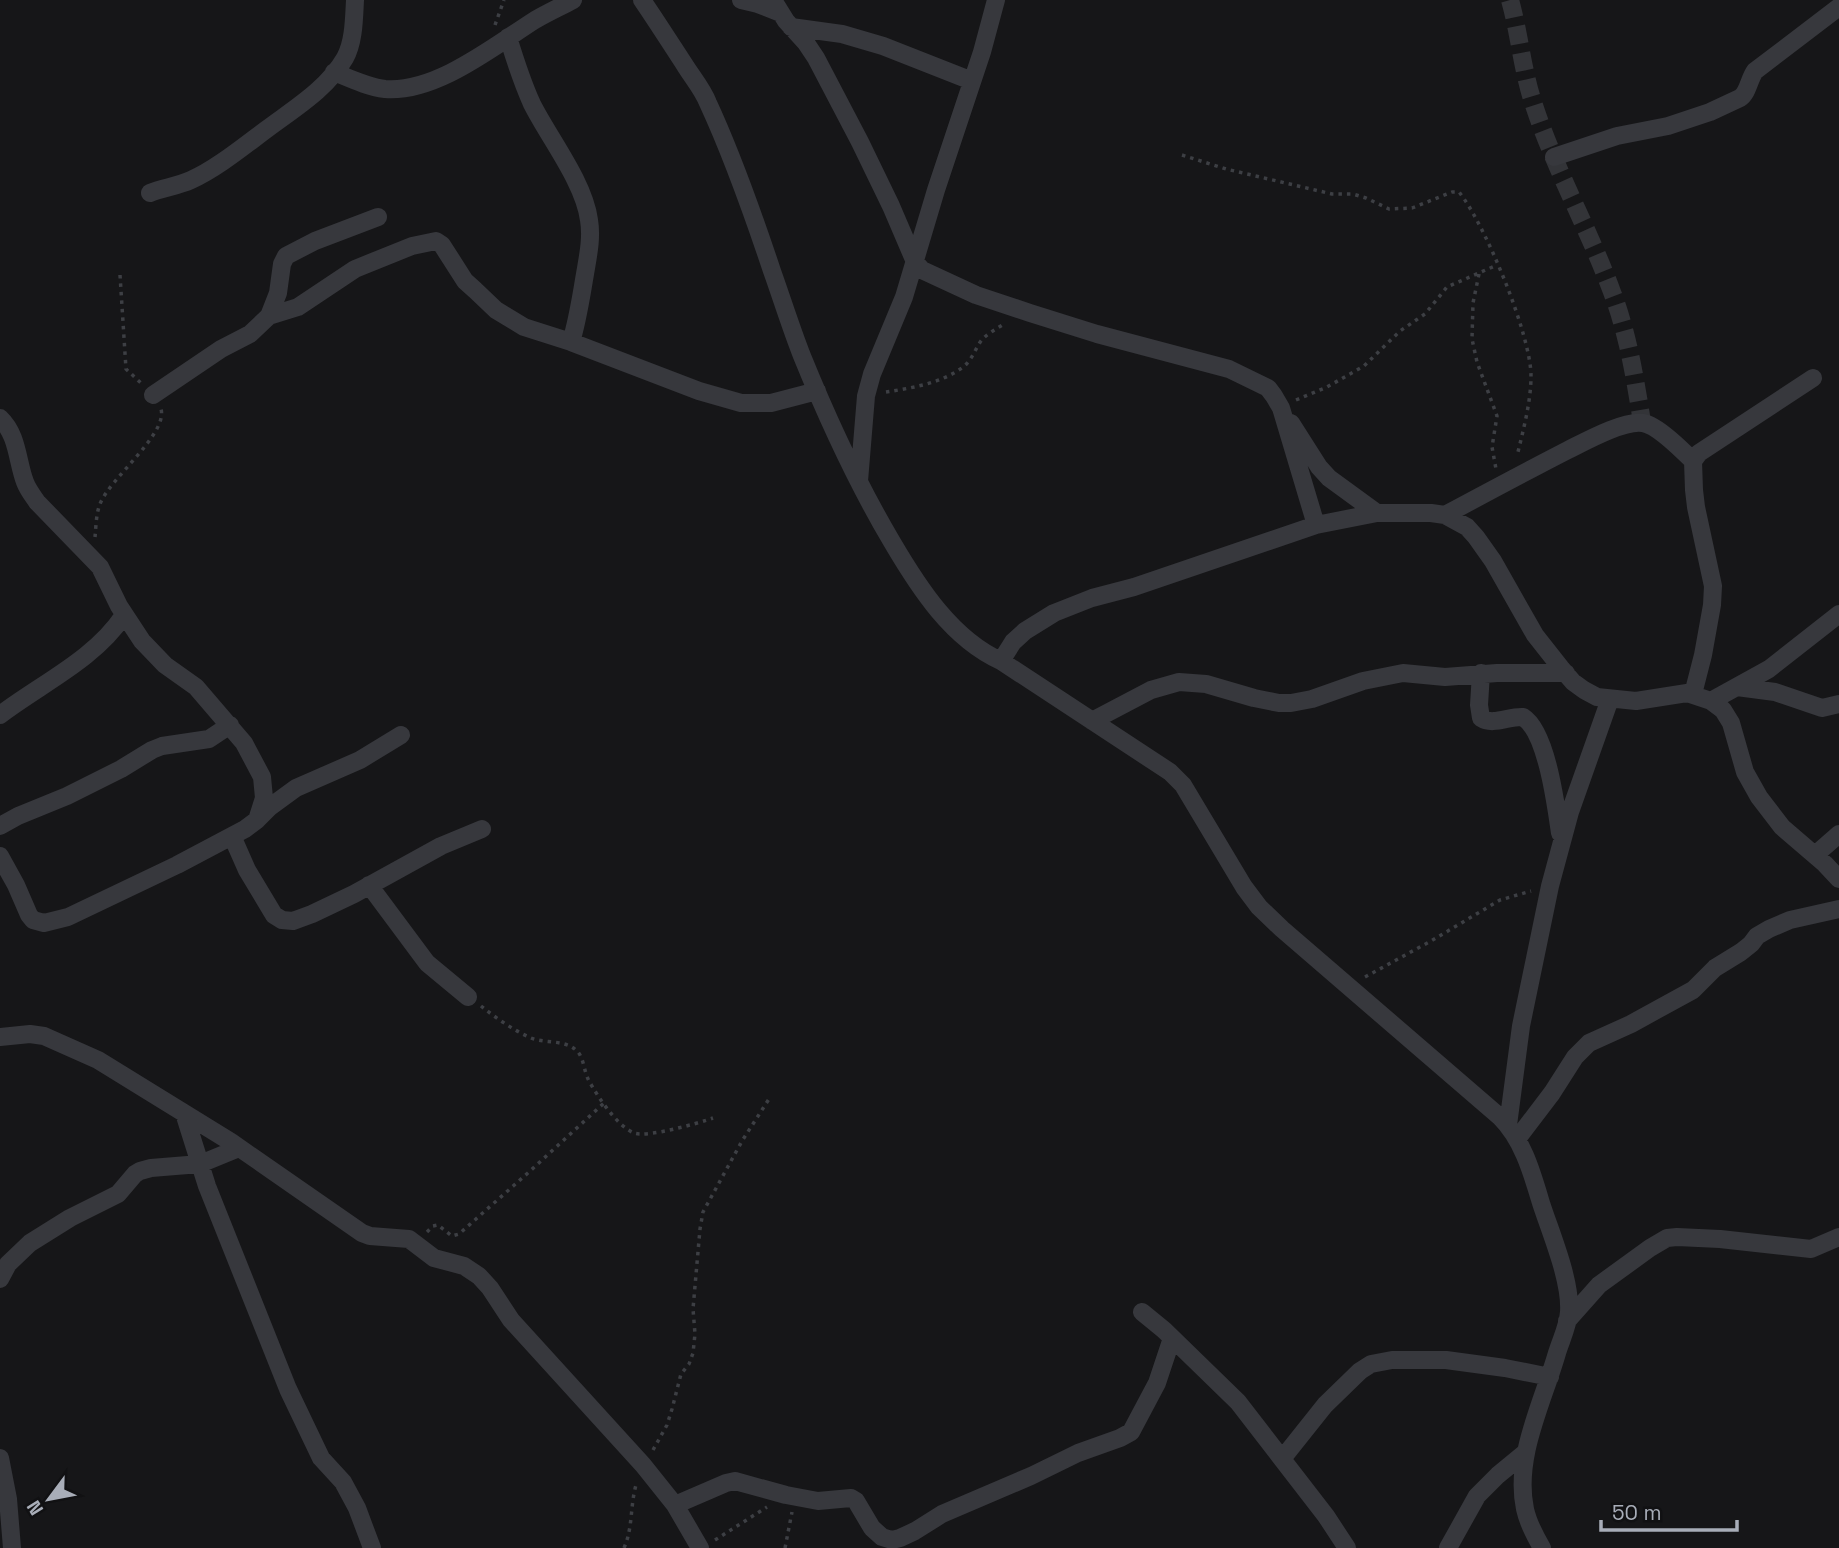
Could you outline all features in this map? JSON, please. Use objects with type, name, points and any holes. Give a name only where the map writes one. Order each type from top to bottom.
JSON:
[{"type":"street","points":[[150,192],[191,180],[228,158],[305,102],[346,58],[355,0]]},
{"type":"street","points":[[334,72],[374,87],[388,89],[432,81],[463,66],[573,0]]},
{"type":"street","points":[[642,0],[706,99],[730,154],[817,391],[876,515],[919,586],[963,637],[985,654],[1001,661],[1170,772],[1183,785],[1244,887],[1259,907],[1428,1053],[1513,1132],[1532,1175],[1559,1258],[1569,1308],[1534,1423],[1523,1475],[1525,1509],[1542,1548]]},
{"type":"street","points":[[741,0],[873,43],[972,81]]},
{"type":"street","points":[[859,481],[866,396],[872,374],[904,297],[996,0]]},
{"type":"street","points":[[1554,157],[1616,136],[1668,126],[1710,112],[1740,98],[1755,71],[1839,8]]},
{"type":"street","points":[[781,13],[812,51],[842,106],[891,205],[915,262],[922,271],[976,295],[1097,334],[1229,369],[1268,388],[1329,478],[1377,513]]},
{"type":"street","points":[[508,37],[533,106],[582,195],[589,218],[590,245],[580,311],[571,342]]},
{"type":"street","points":[[153,395],[221,349],[250,334],[269,316],[278,293],[282,264],[286,256],[315,241],[378,217]]},
{"type":"street","points":[[269,316],[298,307],[355,269],[412,246],[436,241],[442,245],[465,281],[496,310],[524,327],[699,391],[741,403],[771,403],[817,391]]},
{"type":"street","points":[[1693,461],[1699,453],[1813,378]]},
{"type":"street","points":[[1280,408],[1316,525]]},
{"type":"street","points":[[1,420],[14,442],[24,479],[37,502],[104,573],[124,615],[142,641],[155,656],[196,687],[244,743],[262,777],[264,798],[257,821]]},
{"type":"street","points":[[1445,515],[1583,443],[1629,423],[1642,422],[1649,425],[1693,461],[1696,507],[1713,586],[1703,655],[1692,694]]},
{"type":"street","points":[[1001,661],[1013,642],[1025,631],[1054,613],[1092,598],[1146,584],[1316,525],[1377,513],[1445,515],[1467,527],[1481,543],[1535,635],[1566,673],[1584,690],[1597,697],[1610,699],[1636,701],[1692,694],[1711,701],[1728,717],[1745,772],[1759,797],[1782,827],[1839,879]]},
{"type":"street","points":[[1711,701],[1769,669],[1839,614]]},
{"type":"street","points":[[0,715],[83,658],[113,631],[124,615]]},
{"type":"street","points":[[1092,721],[1151,690],[1179,682],[1206,684],[1279,704],[1312,699],[1363,681],[1403,673],[1445,677],[1482,673],[1566,673]]},
{"type":"street","points":[[1482,673],[1480,718],[1488,722],[1524,717],[1533,726],[1552,780],[1561,840]]},
{"type":"street","points":[[1737,687],[1775,692],[1822,708],[1839,704]]},
{"type":"street","points":[[1513,1132],[1521,1026],[1550,886],[1578,786],[1610,699]]},
{"type":"street","points":[[0,826],[80,790],[152,750],[209,739],[230,725]]},
{"type":"street","points":[[0,856],[8,888],[33,920],[54,922],[122,892],[232,836],[257,821],[270,807],[296,788],[360,760],[401,735]]},
{"type":"street","points":[[232,836],[247,870],[274,915],[282,920],[293,921],[312,914],[441,846],[482,829]]},
{"type":"street","points":[[1815,855],[1839,834]]},
{"type":"street","points":[[369,885],[427,963],[468,997]]},
{"type":"street","points":[[1513,1132],[1552,1093],[1574,1058],[1589,1043],[1631,1024],[1693,990],[1715,968],[1741,952],[1757,936],[1769,929],[1790,919],[1839,909]]},
{"type":"street","points":[[0,1037],[30,1034],[44,1036],[98,1060],[239,1148],[366,1236],[405,1238],[434,1258],[464,1266],[479,1276],[516,1326],[643,1465],[705,1546]]},
{"type":"street","points":[[184,1112],[226,1237],[288,1390],[321,1458],[343,1482],[357,1508],[372,1548]]},
{"type":"street","points":[[0,1279],[8,1264],[30,1243],[70,1218],[118,1194],[140,1171],[200,1164],[239,1148]]},
{"type":"street","points":[[1567,1321],[1599,1285],[1667,1238],[1720,1239],[1811,1249],[1839,1237]]},
{"type":"street","points":[[1142,1312],[1238,1402],[1326,1516],[1347,1548]]},
{"type":"street","points":[[675,1505],[735,1481],[793,1496],[828,1501],[851,1498],[856,1501],[872,1528],[882,1537],[892,1540],[900,1538],[942,1514],[1130,1432],[1162,1372],[1172,1338]]},
{"type":"street","points":[[1282,1459],[1325,1405],[1371,1364],[1404,1360],[1446,1360],[1550,1377]]},
{"type":"street","points":[[1448,1548],[1486,1485],[1527,1452]]},
{"type":"street","points":[[0,1458],[8,1500],[12,1548]]},
{"type":"path","points":[[1182,155],[1226,169],[1332,194],[1353,194],[1389,209],[1412,208],[1452,192],[1459,192],[1467,203],[1511,298],[1524,339],[1531,376],[1525,425],[1505,482]]},
{"type":"path","points":[[1280,408],[1327,387],[1364,366],[1399,331],[1425,314],[1447,287],[1497,265]]},
{"type":"path","points":[[1479,274],[1473,303],[1472,339],[1477,362],[1497,416],[1492,447],[1505,482]]},
{"type":"path","points":[[94,560],[99,506],[117,478],[146,446],[163,414],[153,395],[126,369],[120,275]]},
{"type":"path","points":[[866,396],[919,386],[953,373],[969,361],[984,338],[1025,311]]},
{"type":"path","points":[[1349,986],[1500,900],[1550,886]]},
{"type":"path","points":[[468,997],[531,1038],[567,1045],[578,1052],[587,1079],[611,1114],[635,1133],[650,1134],[713,1118]]},
{"type":"path","points":[[624,1548],[629,1535],[632,1499],[643,1465],[667,1425],[681,1374],[691,1359],[703,1212],[769,1099]]},
{"type":"path","points":[[417,1245],[433,1226],[441,1227],[452,1236],[459,1234],[604,1103]]},
{"type":"path","points":[[705,1546],[793,1496]]},
{"type":"path","points":[[785,1548],[793,1496]]},
{"type":"tunnel","points":[[1510,0],[1540,124],[1618,308],[1642,422]]}]
